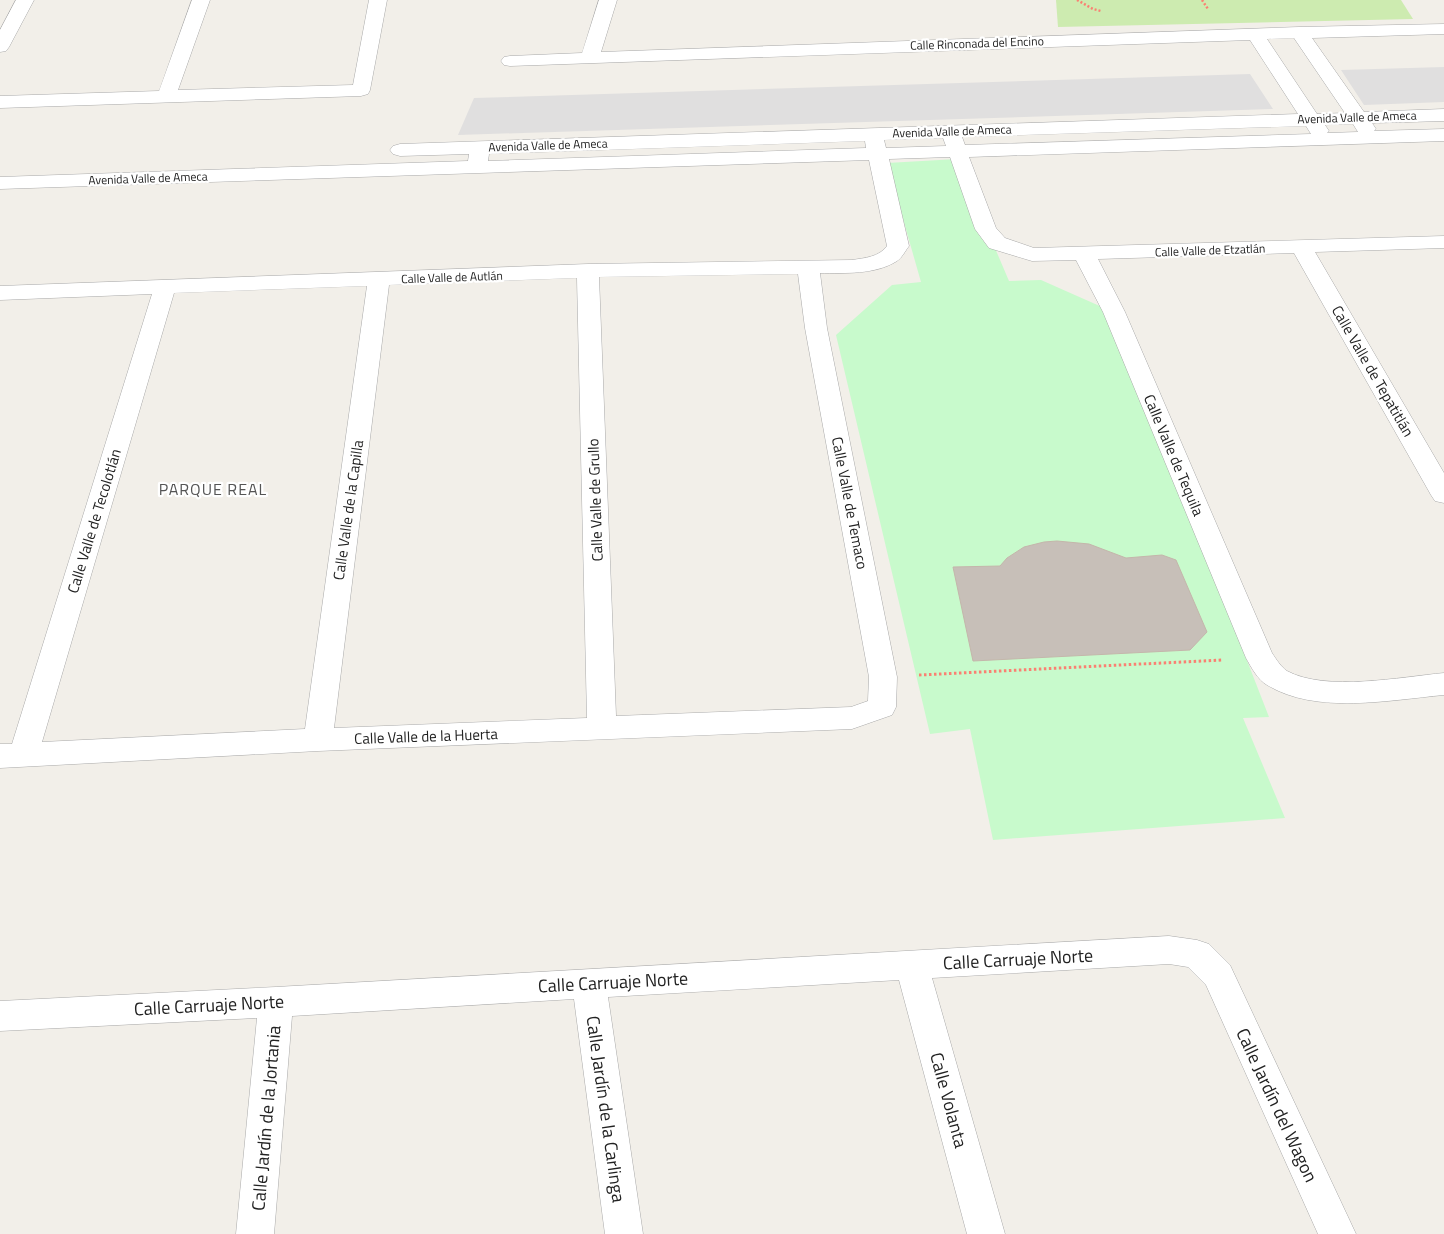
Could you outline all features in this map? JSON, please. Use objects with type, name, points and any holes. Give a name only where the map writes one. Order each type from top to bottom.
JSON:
[{"type":"street","points":[[0,47],[25,0]]},
{"type":"street","points":[[167,96],[201,0]]},
{"type":"street","points":[[0,102],[361,90],[378,0]]},
{"type":"street","points":[[590,57],[608,0]]},
{"type":"street","name":"Calle Rinconada del Encino","points":[[510,61],[1299,32],[1444,29]]},
{"type":"street","points":[[1299,32],[1372,137]]},
{"type":"street","points":[[1256,34],[1323,138]]},
{"type":"street","name":"Avenida Valle de Ameca","points":[[476,167],[481,148],[1444,115]]},
{"type":"street","points":[[950,131],[958,151]]},
{"type":"street","points":[[873,134],[876,154]]},
{"type":"street","name":"Avenida Valle de Ameca","points":[[0,183],[1444,135]]},
{"type":"street","points":[[378,151],[481,148]]},
{"type":"street","name":"Calle Valle de Etzatlán","points":[[958,151],[986,229],[997,243],[1032,254],[1084,254],[1444,242]]},
{"type":"street","name":"Calle Valle de Autlán","points":[[0,293],[588,271],[808,268],[852,266],[878,262],[892,256],[898,246],[876,154]]},
{"type":"street","points":[[0,165],[80,162]]},
{"type":"street","name":"Calle Valle de Tepatitlán","points":[[1301,247],[1444,496]]},
{"type":"street","name":"Calle Valle de Tequila","points":[[1084,254],[1114,312],[1260,658],[1275,678],[1306,690],[1346,692],[1444,684]]},
{"type":"street","name":"Calle Valle de Temaco","points":[[808,268],[816,328],[883,677],[882,707],[852,718]]},
{"type":"street","name":"Calle Valle de Grullo","points":[[588,271],[602,729]]},
{"type":"street","name":"Calle Valle de la Capilla","points":[[318,740],[379,279]]},
{"type":"street","name":"Calle Valle de Tecolotlán","points":[[11,756],[165,287]]},
{"type":"street","name":"Calle Valle de la Huerta","points":[[11,756],[318,740],[852,718]]},
{"type":"street","name":"Calle Carruaje Norte","points":[[0,1016],[276,1002],[1169,950],[1197,954],[1218,975]]},
{"type":"street","name":"Calle Volanta","points":[[912,965],[986,1234]]},
{"type":"street","name":"Calle Jardín del Wagon","points":[[1218,975],[1337,1234]]},
{"type":"street","name":"Calle Jardín de la Carlinga","points":[[589,983],[624,1234]]},
{"type":"street","name":"Calle Jardín de la Jortania","points":[[255,1234],[276,1002]]},
{"type":"path","points":[[1202,0],[1209,12]]},
{"type":"path","points":[[883,677],[1260,658]]},
{"type":"shaded area","points":[[1444,67],[1444,102],[1364,105],[1341,70]]},
{"type":"shaded area","points":[[1250,74],[1273,109],[458,135],[474,98]]},
{"type":"green space","points":[[1056,0],[1401,0],[1413,19],[1058,27]]},
{"type":"green space","points":[[957,159],[1009,281],[1041,280],[1111,311],[1269,717],[1243,718],[1285,818],[993,840],[970,729],[930,734],[836,335],[892,285],[921,282],[887,163]]},
{"type":"building","points":[[1057,541],[1089,544],[1126,558],[1162,555],[1176,560],[1207,632],[1190,650],[973,661],[953,567],[1000,566],[1007,558],[1024,547]]},
{"type":"district","name":"PARQUE REAL","points":[[213,489]]}]
